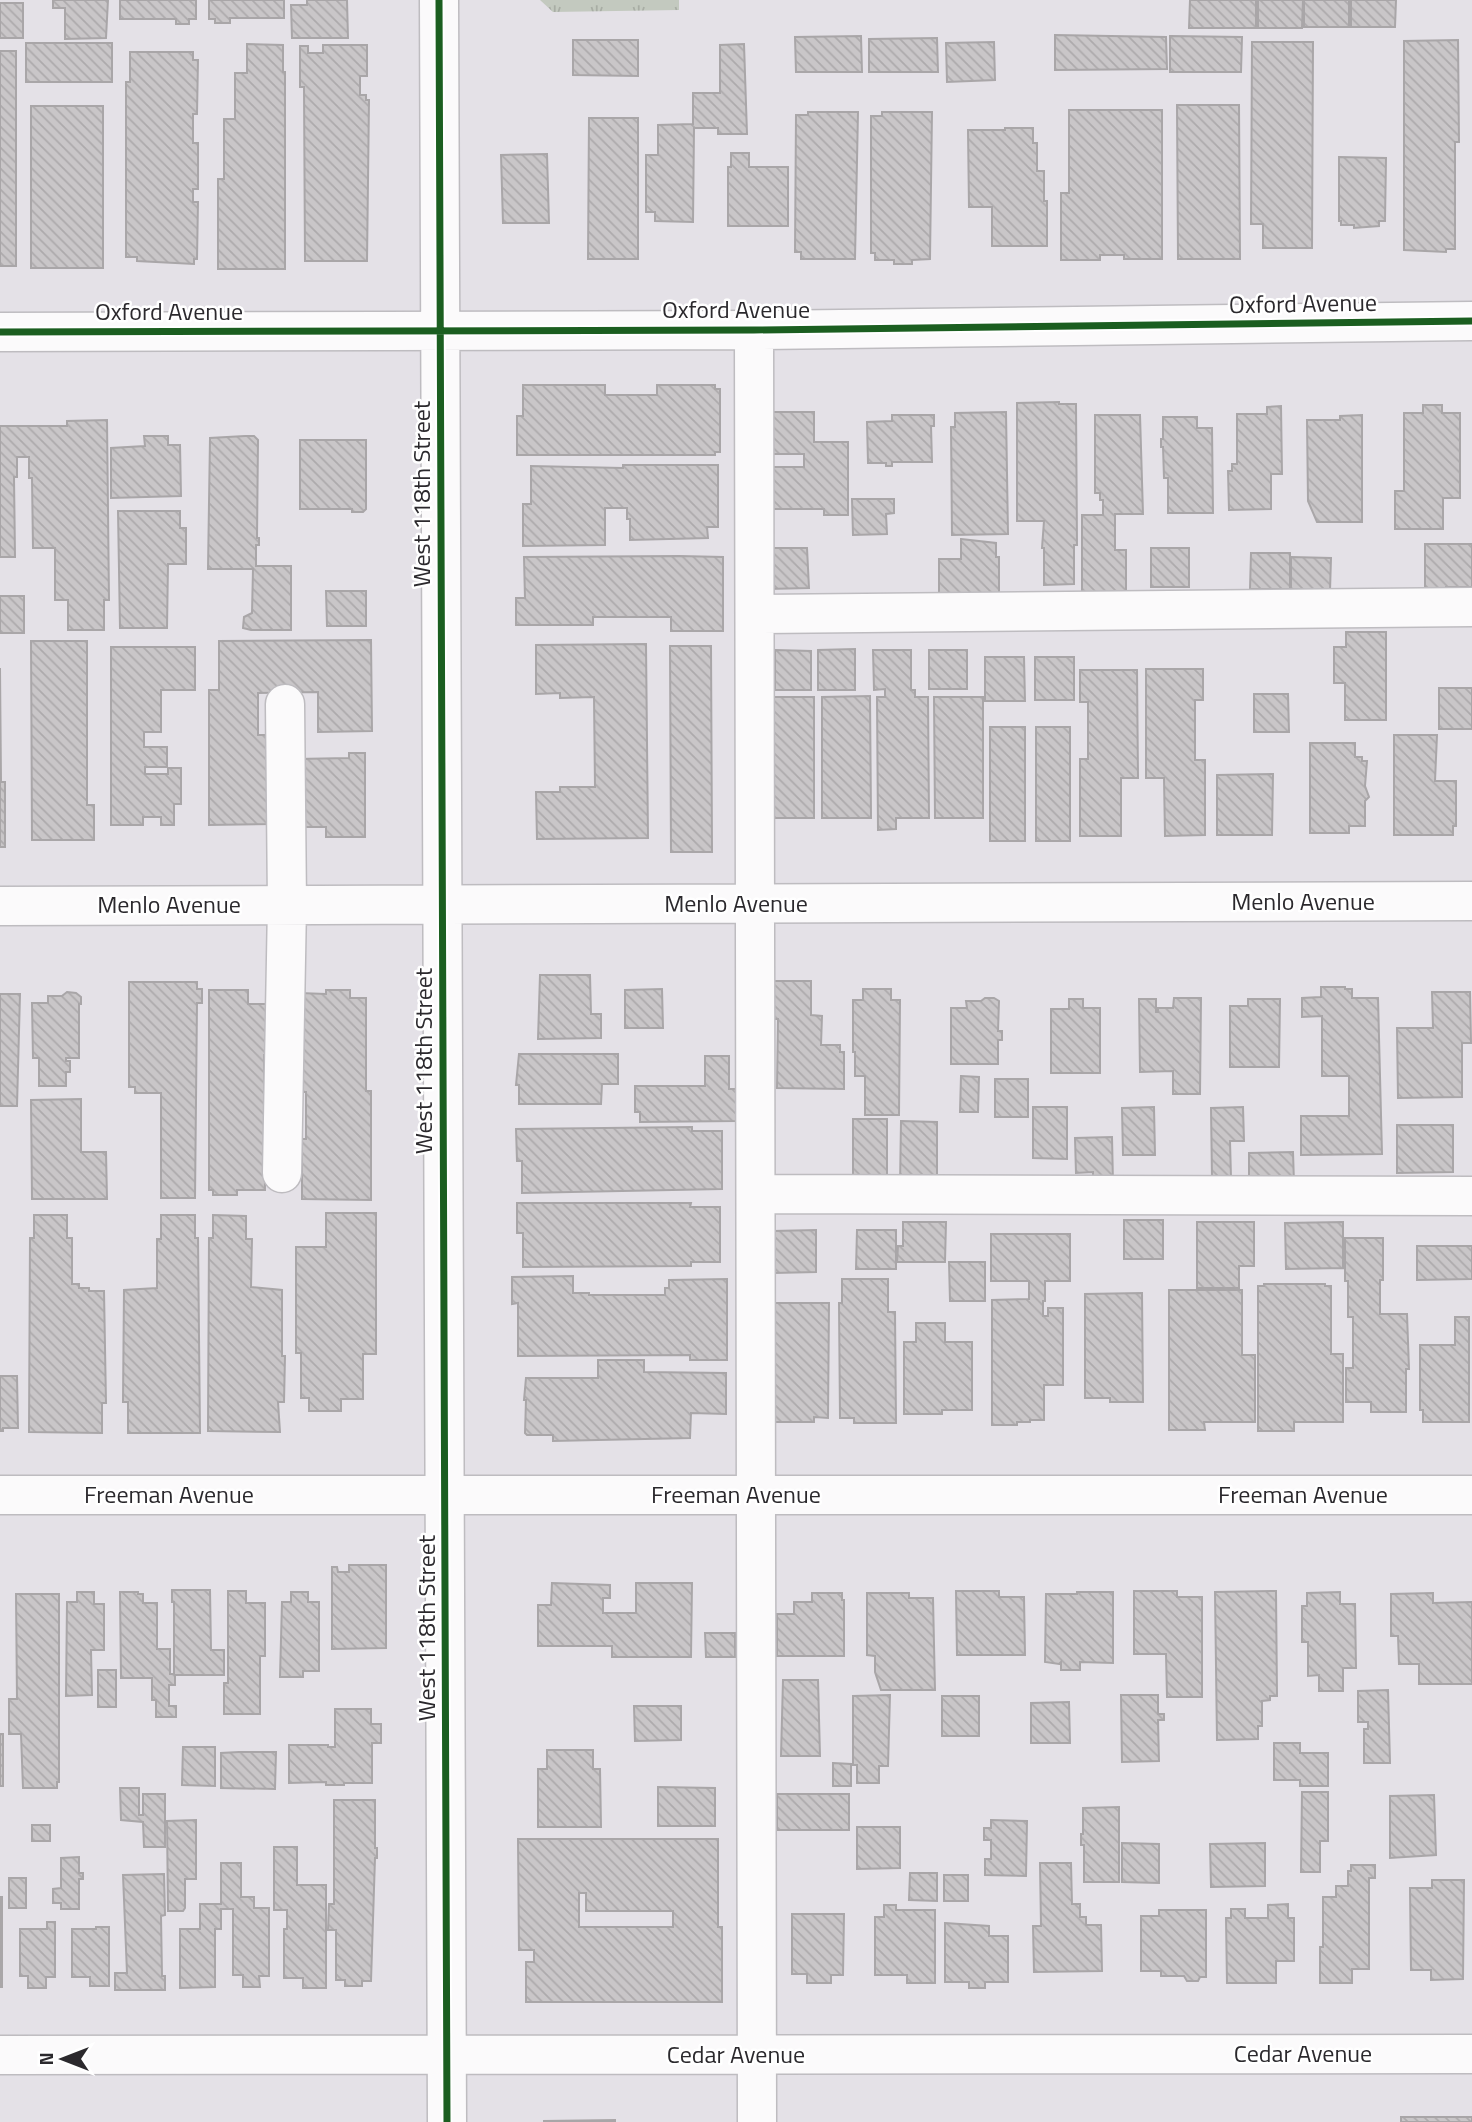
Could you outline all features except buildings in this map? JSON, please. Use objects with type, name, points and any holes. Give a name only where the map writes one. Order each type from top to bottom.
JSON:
[{"type":"street","name":"West 118th Street","points":[[439,0],[447,2122]]},
{"type":"street","name":"Oxford Avenue","points":[[0,332],[754,330],[1472,321]]},
{"type":"street","points":[[754,330],[757,2122]]},
{"type":"street","points":[[755,614],[1472,607]]},
{"type":"street","points":[[282,1173],[287,905],[285,705]]},
{"type":"street","name":"Menlo Avenue","points":[[0,906],[1472,901]]},
{"type":"street","points":[[756,1194],[1472,1196]]},
{"type":"street","name":"Freeman Avenue","points":[[0,1495],[1472,1495]]},
{"type":"street","name":"Cedar Avenue","points":[[0,2055],[1472,2054]]},
{"type":"green space","points":[[540,0],[679,0],[679,10],[553,12]]},
{"type":"cycle path","points":[[439,0],[447,2122]]},
{"type":"cycle path","points":[[0,332],[754,330],[1472,321]]}]
